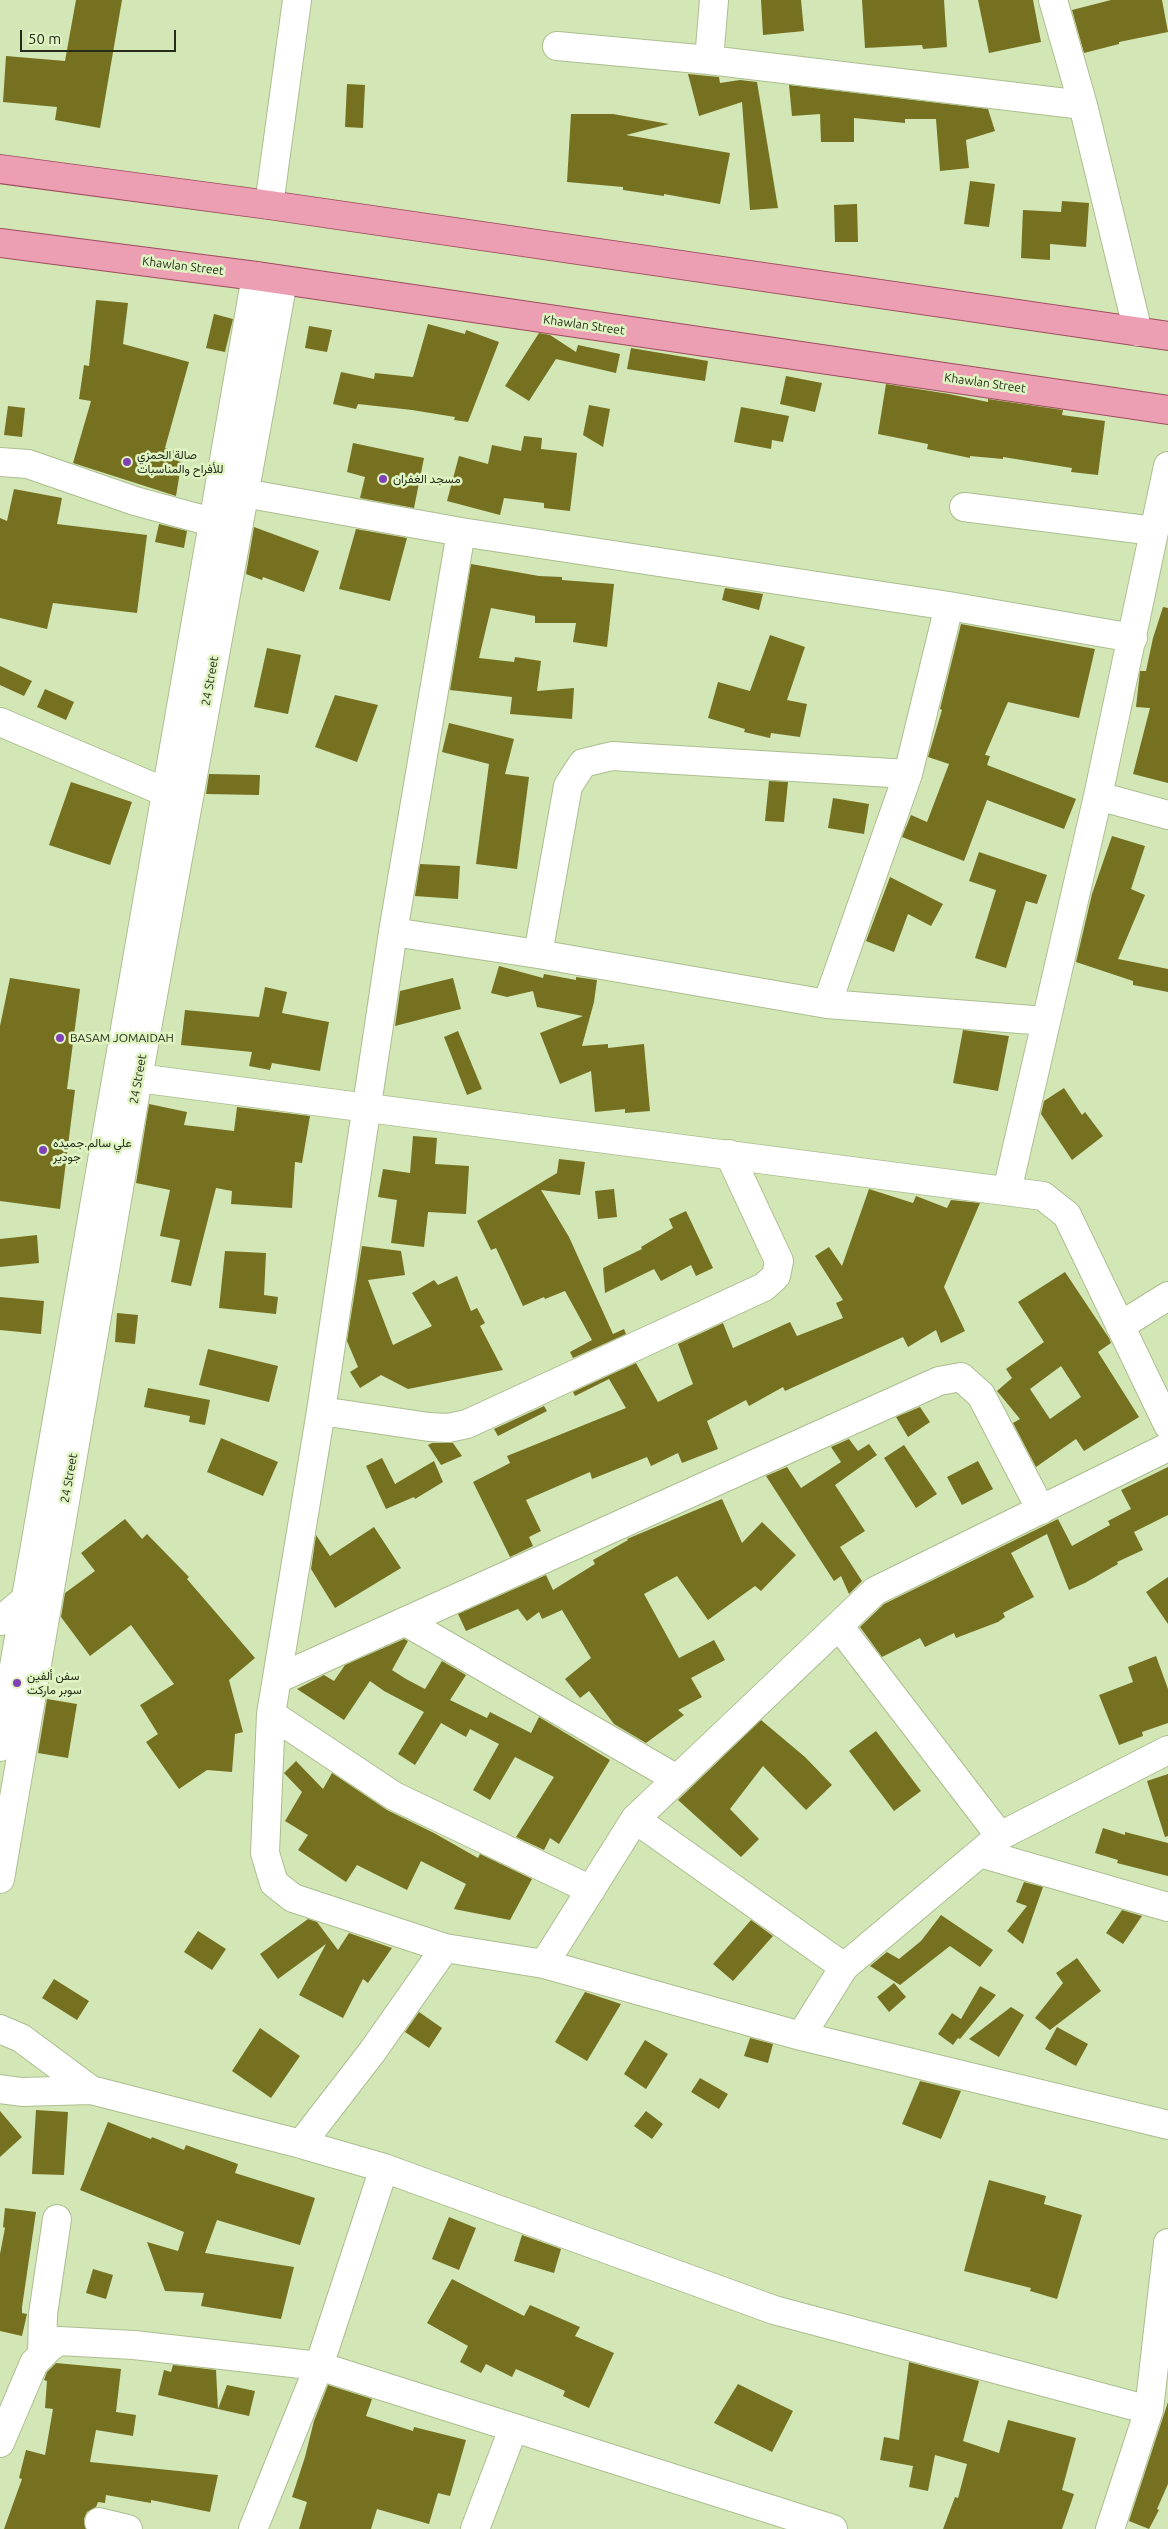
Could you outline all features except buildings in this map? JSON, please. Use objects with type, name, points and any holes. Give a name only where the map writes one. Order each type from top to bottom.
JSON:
[{"type":"main road","points":[[0,169],[269,205],[1168,336]]},
{"type":"main road","name":"Khawlan Street","points":[[0,243],[256,276],[1168,410]]},
{"type":"street","points":[[269,205],[297,0]]},
{"type":"street","points":[[709,60],[714,0]]},
{"type":"street","points":[[1053,0],[1083,105],[1138,332]]},
{"type":"street","points":[[556,46],[709,60],[1083,105]]},
{"type":"street","name":"24 Street","points":[[0,1879],[138,1078],[212,522],[256,276]]},
{"type":"street","name":"24 Street","points":[[0,1747],[176,799],[244,493],[283,281]]},
{"type":"street","points":[[1,465],[28,464],[135,501],[212,522]]},
{"type":"street","points":[[1007,1191],[1098,796],[1168,466]]},
{"type":"street","points":[[244,493],[461,532],[949,606],[1133,638]]},
{"type":"street","points":[[964,507],[1154,531]]},
{"type":"street","points":[[461,532],[393,932],[321,1411],[271,1714],[265,1853],[274,1883],[293,1898],[445,1948],[544,1964],[801,2036],[1168,2125]]},
{"type":"street","points":[[827,1004],[908,774],[949,606]]},
{"type":"street","points":[[0,722],[176,799]]},
{"type":"street","points":[[538,954],[568,786],[583,763],[612,756],[908,774]]},
{"type":"street","points":[[1098,796],[1168,815]]},
{"type":"street","points":[[393,932],[538,954],[827,1004],[1046,1021]]},
{"type":"street","points":[[138,1078],[1043,1196],[1067,1215],[1168,1425]]},
{"type":"street","points":[[321,1411],[429,1427],[448,1428],[468,1424],[764,1287],[776,1276],[779,1261],[729,1154]]},
{"type":"street","points":[[1120,1326],[1168,1296]]},
{"type":"street","points":[[277,1679],[939,1381],[961,1378],[981,1395],[1040,1510]]},
{"type":"street","points":[[544,1964],[636,1819],[876,1591],[1168,1447]]},
{"type":"street","points":[[0,1621],[27,1598]]},
{"type":"street","points":[[406,1622],[677,1779]]},
{"type":"street","points":[[839,1626],[990,1844],[1168,1907]]},
{"type":"street","points":[[271,1714],[394,1796],[591,1890]]},
{"type":"street","points":[[801,2036],[844,1967],[990,1844],[1168,1750]]},
{"type":"street","points":[[636,1819],[844,1967]]},
{"type":"street","points":[[300,2144],[372,2052],[445,1948]]},
{"type":"street","points":[[0,2029],[22,2038],[91,2090]]},
{"type":"street","points":[[0,2089],[22,2092],[91,2090],[300,2144],[384,2168],[774,2310],[1149,2410]]},
{"type":"street","points":[[253,2529],[319,2366],[384,2168]]},
{"type":"street","points":[[42,2355],[42,2314],[57,2219]]},
{"type":"street","points":[[1110,2529],[1149,2410],[1168,2243]]},
{"type":"street","points":[[0,2443],[34,2364],[58,2341],[134,2345],[319,2366],[513,2429],[834,2529]]},
{"type":"street","points":[[475,2529],[513,2429]]},
{"type":"street","points":[[99,2522],[128,2529]]},
{"type":"place","name":"صالة الحمزي للأفراح والمناسبات","points":[[127,462]]},
{"type":"place","name":"مسجد الغفران","points":[[383,479]]},
{"type":"place","name":"BASAM JOMAIDAH","points":[[60,1038]]},
{"type":"place","name":"علي سالم.جميده جودير","points":[[43,1150]]},
{"type":"place","name":"سفن ألفين سوبر ماركت","points":[[17,1683]]}]
